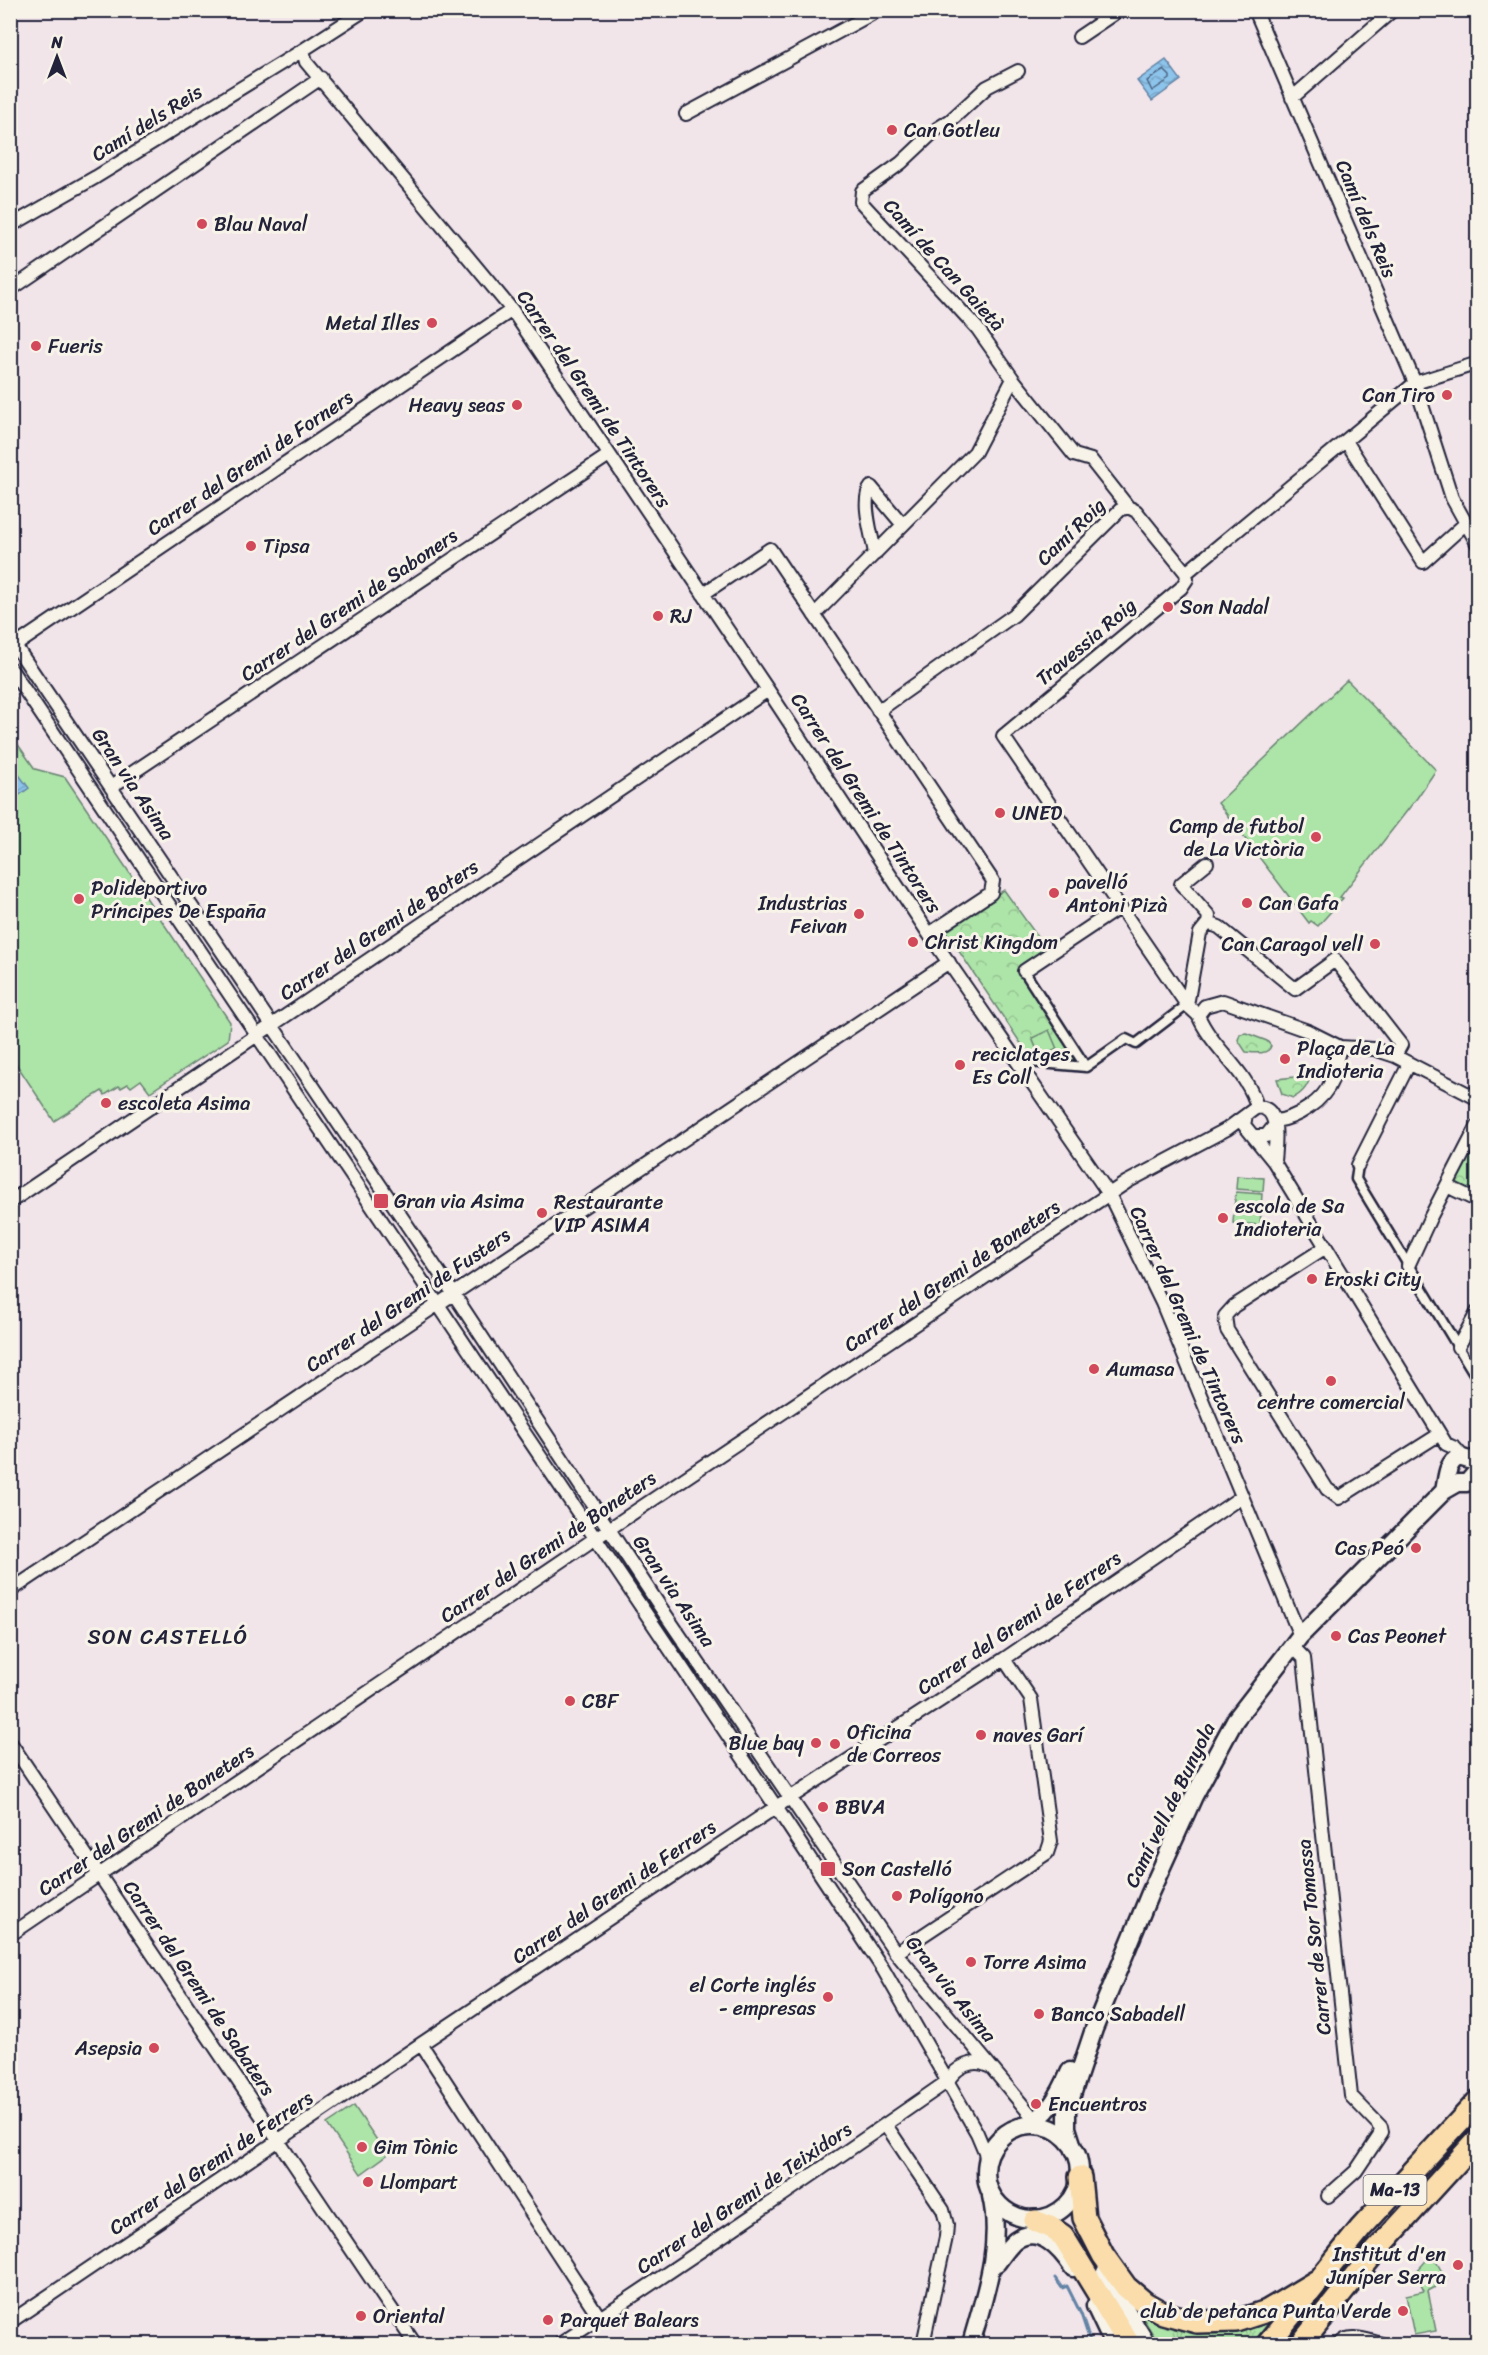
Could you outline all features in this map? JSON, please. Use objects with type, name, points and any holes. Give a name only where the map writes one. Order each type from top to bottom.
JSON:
[{"type":"highway","name":"Ma-13","points":[[1268,2344],[1376,2211],[1478,2101]]},
{"type":"highway","name":"Ma-13","points":[[1301,2344],[1400,2224],[1478,2139]]},
{"type":"highway","points":[[1078,2184],[1084,2218],[1104,2255],[1126,2287],[1145,2303],[1162,2313],[1197,2322],[1236,2321],[1267,2311],[1317,2281]]},
{"type":"highway","points":[[1036,2219],[1062,2236],[1129,2344]]},
{"type":"highway","points":[[1106,2308],[1115,2344]]},
{"type":"main road","points":[[1455,1459],[1472,1464],[1467,1483],[1450,1479],[1455,1459]]},
{"type":"main road","name":"Camí vell de Bunyola","points":[[1094,2029],[1150,1893],[1194,1796],[1235,1720],[1296,1641],[1450,1479]]},
{"type":"main road","points":[[971,2344],[988,2284],[996,2236],[996,2221],[987,2179],[987,2165],[992,2150],[1002,2138],[1036,2125],[1056,2098],[1078,2053],[1094,2029]]},
{"type":"main road","points":[[988,2284],[1010,2234],[1018,2226],[1059,2212],[1078,2184],[1079,2164],[1067,2128],[1067,2110],[1094,2029]]},
{"type":"main road","points":[[1036,2125],[1062,2135],[1074,2150]]},
{"type":"main road","points":[[991,2193],[995,2201],[1005,2210],[1036,2219]]},
{"type":"main road","points":[[997,2263],[1008,2247],[1023,2237],[1036,2236],[1050,2241],[1059,2249],[1077,2275],[1115,2344]]},
{"type":"street","name":"Camí dels Reis","points":[[10,226],[96,177],[365,10]]},
{"type":"street","points":[[686,114],[879,10]]},
{"type":"street","points":[[1079,37],[1119,10]]},
{"type":"street","name":"Camí dels Reis","points":[[1255,10],[1415,383],[1446,482],[1465,524],[1478,545]]},
{"type":"street","points":[[1292,98],[1393,10]]},
{"type":"street","points":[[10,290],[321,78],[306,62],[303,50]]},
{"type":"street","name":"Camí de Can Gaietà","points":[[1013,379],[977,328],[861,202],[861,191],[901,163],[987,87],[1018,71]]},
{"type":"street","name":"Carrer del Gremi de Tintorers","points":[[321,78],[352,119],[512,310],[929,934],[1109,1194],[1162,1303],[1241,1497],[1296,1641]]},
{"type":"street","name":"Carrer del Gremi de Forners","points":[[12,644],[512,310]]},
{"type":"street","points":[[1186,573],[1415,383],[1478,363]]},
{"type":"street","points":[[814,615],[975,452],[1013,379],[1074,455],[1091,460],[1128,507]]},
{"type":"street","points":[[1346,441],[1423,562],[1465,524]]},
{"type":"street","name":"Carrer del Gremi de Saboners","points":[[111,788],[609,455]]},
{"type":"street","points":[[874,554],[866,503],[867,492],[871,487],[903,525]]},
{"type":"street","name":"Camí Roig","points":[[878,711],[1014,615],[1120,510],[1128,507],[1136,511],[1186,573]]},
{"type":"street","points":[[703,594],[770,549],[993,881],[991,893],[929,934]]},
{"type":"street","name":"Travessia Roig","points":[[1120,907],[1004,736],[1180,588],[1187,579],[1186,573]]},
{"type":"street","name":"Gran via Asima","points":[[12,644],[453,1293],[609,1529],[742,1724],[789,1798],[896,1953],[1036,2125]]},
{"type":"street","name":"Gran via Asima","points":[[10,668],[883,1969],[979,2137],[987,2165]]},
{"type":"street","name":"Carrer del Gremi de Boters","points":[[10,1202],[768,690]]},
{"type":"street","points":[[1021,1067],[1029,1062],[1086,1067],[1126,1039],[1136,1044],[1187,1005],[1200,933],[1208,923],[1209,916],[1181,884],[1207,863]]},
{"type":"street","points":[[1086,1067],[1024,971],[1120,907],[1187,1005],[1198,1015],[1205,1031],[1245,1081],[1257,1107]]},
{"type":"street","points":[[1208,923],[1219,927],[1295,989],[1335,960],[1401,1045],[1395,1056]]},
{"type":"street","name":"Carrer del Gremi de Fusters","points":[[10,1591],[949,962]]},
{"type":"street","points":[[1198,1015],[1205,1006],[1223,1001],[1308,1031],[1340,1047],[1374,1049],[1395,1056],[1478,1099]]},
{"type":"street","points":[[1227,1129],[1266,1136],[1274,1124],[1293,1117],[1316,1102],[1331,1083],[1340,1047]]},
{"type":"street","points":[[1409,1064],[1358,1166],[1356,1179],[1478,1380]]},
{"type":"street","points":[[1227,1129],[1257,1107],[1267,1109],[1274,1124],[1276,1140],[1274,1161]]},
{"type":"street","points":[[1246,1115],[1244,1125],[1274,1161],[1443,1439],[1450,1479]]},
{"type":"street","points":[[1408,1266],[1478,1125]]},
{"type":"street","name":"Carrer del Gremi de Boneters","points":[[10,1935],[609,1529],[1127,1182],[1227,1129]]},
{"type":"street","points":[[1447,1186],[1478,1202]]},
{"type":"street","points":[[1326,1247],[1234,1306],[1226,1316],[1227,1329],[1327,1489],[1339,1498],[1443,1439]]},
{"type":"street","points":[[1458,1347],[1478,1311]]},
{"type":"street","points":[[1443,1439],[1472,1464]]},
{"type":"street","name":"Carrer del Gremi de Ferrers","points":[[10,2322],[789,1798],[1004,1659],[1241,1497]]},
{"type":"street","name":"Carrer de Sor Tomassa","points":[[1296,1641],[1304,1658],[1351,2096],[1382,2127],[1382,2132],[1356,2172],[1328,2196]]},
{"type":"street","points":[[896,1953],[1047,1853],[1051,1841],[1031,1699],[1004,1659]]},
{"type":"street","name":"Carrer del Gremi de Sabaters","points":[[10,1742],[415,2344]]},
{"type":"street","points":[[421,2044],[600,2318]]},
{"type":"street","name":"Carrer del Gremi de Teixidors","points":[[560,2344],[741,2226],[948,2081],[954,2073],[968,2063],[978,2062],[988,2066]]},
{"type":"street","points":[[886,2125],[943,2210],[947,2225],[923,2344]]},
{"type":"street","points":[[1078,2184],[1074,2212],[1078,2228],[1148,2344]]},
{"type":"street","points":[[1340,2344],[1345,2339],[1352,2338],[1382,2344]]},
{"type":"green space","name":"Camp de futbol de La Victòria","points":[[1347,680],[1436,770],[1340,897],[1343,898],[1318,926],[1311,921],[1309,923],[1218,803]]},
{"type":"green space","name":"Polideportivo Príncipes De España","points":[[10,693],[16,699],[12,736],[35,769],[65,777],[230,1022],[228,1040],[150,1092],[141,1080],[131,1087],[128,1084],[121,1088],[119,1086],[105,1095],[102,1091],[54,1121],[11,1056]]},
{"type":"green space","points":[[1004,890],[1050,954],[1024,971],[1086,1067],[1034,1063],[944,929]]},
{"type":"green space","points":[[1049,1030],[1057,1049],[1040,1057],[1032,1038]]},
{"type":"green space","points":[[1246,1033],[1267,1041],[1271,1046],[1267,1051],[1261,1053],[1246,1052],[1238,1040],[1240,1034]]},
{"type":"green space","points":[[1311,1071],[1306,1087],[1301,1093],[1293,1098],[1282,1094],[1277,1079],[1295,1077]]},
{"type":"green space","points":[[1477,1125],[1477,1201],[1447,1186]]},
{"type":"green space","points":[[1237,1176],[1264,1178],[1263,1191],[1236,1189]]},
{"type":"green space","points":[[1236,1192],[1262,1194],[1261,1209],[1234,1207]]},
{"type":"green space","points":[[1234,1210],[1261,1212],[1260,1225],[1233,1223]]},
{"type":"green space","name":"Gim Tònic","points":[[354,2106],[387,2155],[361,2174],[327,2124]]},
{"type":"green space","points":[[1432,2254],[1447,2281],[1428,2291],[1436,2331],[1414,2335],[1406,2295],[1424,2291],[1415,2273]]},
{"type":"green space","points":[[1136,2307],[1154,2315],[1273,2317],[1252,2344],[1159,2344]]},
{"type":"water","points":[[1166,60],[1181,80],[1152,101],[1137,81]]},
{"type":"water","points":[[10,763],[29,788],[11,801],[10,801]]},
{"type":"waterway","points":[[1055,2278],[1062,2288],[1067,2286],[1081,2314],[1091,2344]]},
{"type":"place","name":"Can Gotleu","points":[[892,130]]},
{"type":"place","name":"Blau Naval","points":[[202,224]]},
{"type":"place","name":"Metal Illes","points":[[432,323]]},
{"type":"place","name":"Fueris","points":[[36,346]]},
{"type":"place","name":"Can Tiro","points":[[1447,395]]},
{"type":"place","name":"Heavy seas","points":[[517,405]]},
{"type":"place","name":"Tipsa","points":[[251,546]]},
{"type":"place","name":"Son Nadal","points":[[1168,607]]},
{"type":"place","name":"RJ","points":[[658,616]]},
{"type":"place","name":"UNED","points":[[1000,813]]},
{"type":"place","name":"Camp de futbol de La Victòria","points":[[1316,837]]},
{"type":"place","name":"pavelló Antoni Pizà","points":[[1054,893]]},
{"type":"place","name":"Polideportivo Príncipes De España","points":[[79,899]]},
{"type":"place","name":"Can Gafa","points":[[1247,903]]},
{"type":"place","name":"Industrias Feivan","points":[[859,914]]},
{"type":"place","name":"Christ Kingdom","points":[[913,942]]},
{"type":"place","name":"Can Caragol vell","points":[[1375,944]]},
{"type":"place","name":"Plaça de La Indioteria","points":[[1285,1059]]},
{"type":"place","name":"reciclatges Es Coll","points":[[960,1065]]},
{"type":"place","name":"escoleta Asima","points":[[106,1103]]},
{"type":"place","name":"Gran via Asima","points":[[381,1201]]},
{"type":"place","name":"Restaurante VIP ASIMA","points":[[542,1213]]},
{"type":"place","name":"escola de Sa Indioteria","points":[[1223,1218]]},
{"type":"place","name":"Eroski City","points":[[1312,1279]]},
{"type":"place","name":"Aumasa","points":[[1094,1369]]},
{"type":"place","name":"centre comercial","points":[[1331,1381]]},
{"type":"place","name":"Cas Peó","points":[[1416,1548]]},
{"type":"place","name":"Cas Peonet","points":[[1336,1636]]},
{"type":"place","name":"CBF","points":[[570,1701]]},
{"type":"place","name":"naves Garí","points":[[981,1735]]},
{"type":"place","name":"Blue bay","points":[[816,1743]]},
{"type":"place","name":"Oficina de Correos","points":[[835,1744]]},
{"type":"place","name":"BBVA","points":[[823,1807]]},
{"type":"place","name":"Son Castelló","points":[[828,1869]]},
{"type":"place","name":"Polígono","points":[[897,1896]]},
{"type":"place","name":"Torre Asima","points":[[971,1962]]},
{"type":"place","name":"el Corte inglés - empresas","points":[[828,1997]]},
{"type":"place","name":"Banco Sabadell","points":[[1039,2014]]},
{"type":"place","name":"Asepsia","points":[[154,2048]]},
{"type":"place","name":"Encuentros","points":[[1036,2104]]},
{"type":"place","name":"Gim Tònic","points":[[362,2147]]},
{"type":"place","name":"Llompart","points":[[368,2182]]},
{"type":"place","name":"Institut d'en Juníper Serra","points":[[1458,2265]]},
{"type":"place","name":"club de petanca Punta Verde","points":[[1403,2311]]},
{"type":"place","name":"Oriental","points":[[361,2316]]},
{"type":"place","name":"Parquet Balears","points":[[548,2320]]},
{"type":"district","name":"SON CASTELLÓ","points":[[168,1637]]}]
